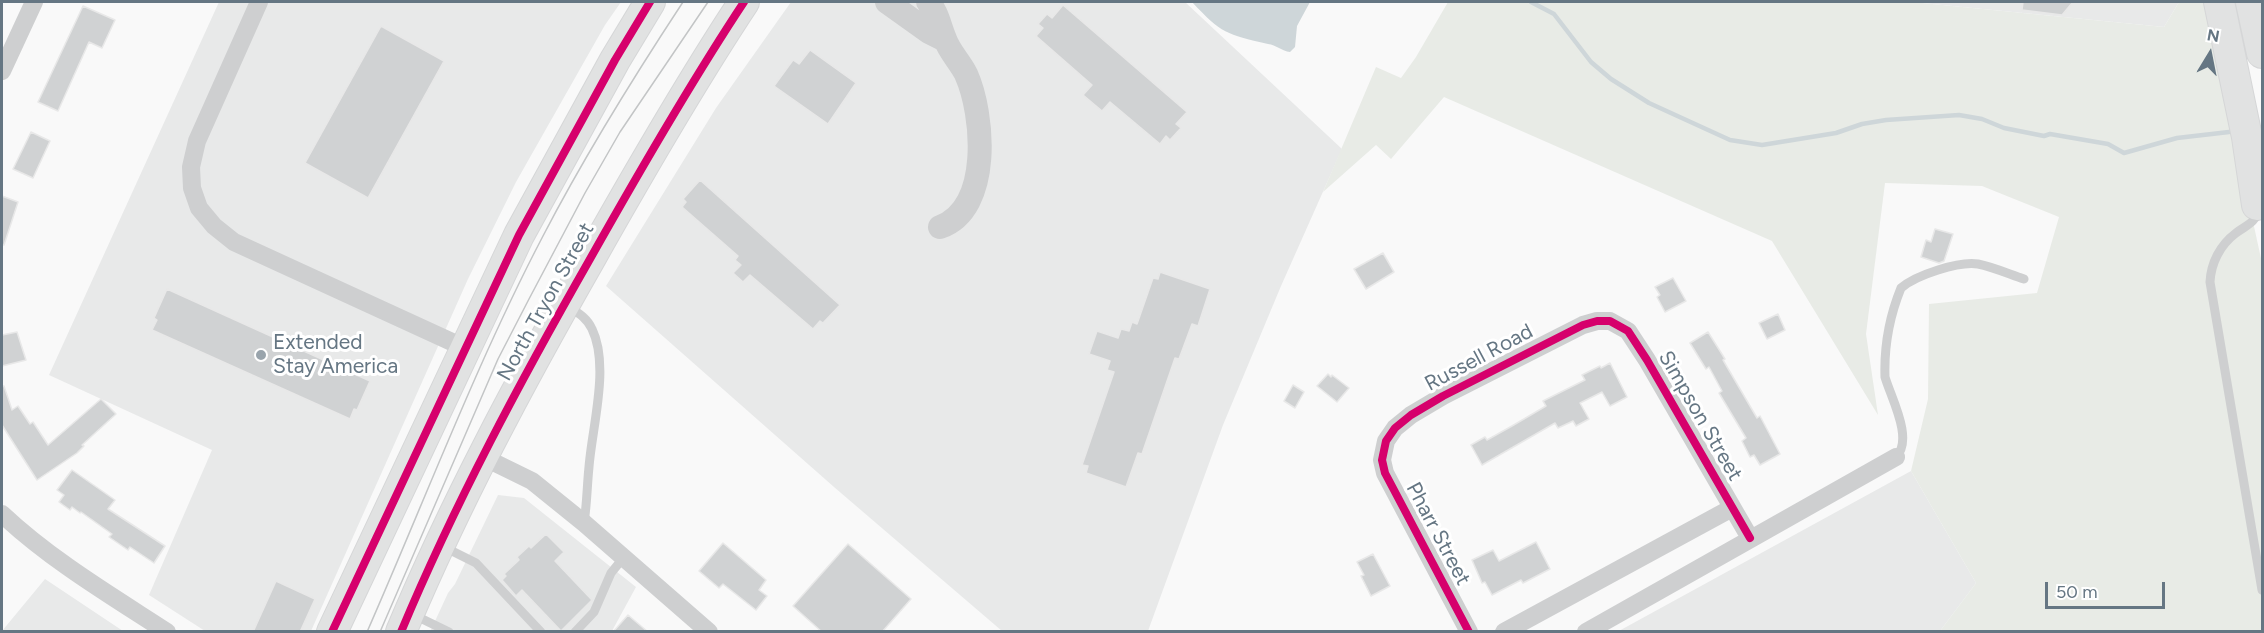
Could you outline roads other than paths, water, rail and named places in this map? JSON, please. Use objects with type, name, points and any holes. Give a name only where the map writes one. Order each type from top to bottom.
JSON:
[{"type":"main road","points":[[332,632],[465,348],[544,186],[650,2]]},
{"type":"main road","name":"North Tryon Street","points":[[405,622],[483,457],[564,304],[653,147],[744,2]]},
{"type":"main road","points":[[2219,2],[2247,137],[2257,205]]},
{"type":"main road","points":[[2251,2],[2262,53]]},
{"type":"street","points":[[2,71],[32,2]]},
{"type":"street","points":[[259,2],[192,154],[192,188],[199,208],[214,226],[234,242],[465,348]]},
{"type":"street","points":[[887,2],[929,32],[945,40]]},
{"type":"street","points":[[928,2],[939,19],[945,40],[966,74],[974,96],[980,141],[975,188],[952,220],[940,227]]},
{"type":"street","name":"Russell Road","points":[[1383,453],[1386,441],[1395,428],[1411,415],[1443,396],[1584,325],[1597,321],[1611,321]]},
{"type":"street","name":"Simpson Street","points":[[1611,321],[1628,331],[1642,353],[1749,538]]},
{"type":"street","name":"Pharr Street","points":[[1383,453],[1385,473],[1469,632]]},
{"type":"street","points":[[483,457],[532,481],[624,557],[709,632]]},
{"type":"street","points":[[1586,632],[1896,457]]},
{"type":"street","points":[[1504,632],[1732,508]]},
{"type":"street","points":[[2,514],[25,536],[62,564],[167,632]]},
{"type":"lane","points":[[2257,205],[2254,220],[2235,234],[2222,248],[2214,262],[2210,282],[2262,590]]},
{"type":"lane","points":[[1896,457],[1902,451],[1903,437],[1885,376],[1885,367],[1887,340],[1902,288],[1929,274],[1967,264],[1978,264],[2024,279]]},
{"type":"lane","points":[[564,304],[584,317],[590,324],[594,331],[599,361],[599,387],[584,523]]},
{"type":"lane","points":[[440,545],[476,563],[542,632]]},
{"type":"lane","points":[[574,632],[594,612],[611,573],[624,557]]},
{"type":"lane","points":[[405,622],[444,630]]},
{"type":"waterway","points":[[1531,2],[1554,14],[1591,62],[1611,79],[1649,103],[1730,140],[1762,145],[1836,133],[1862,124],[1886,120],[1959,115],[1982,119],[2004,128],[2044,136],[2050,134],[2108,144],[2124,153],[2177,138],[2229,132]]},
{"type":"tram line","points":[[367,632],[473,383],[519,284],[593,146],[683,2]]},
{"type":"tram line","points":[[380,632],[498,359],[529,299],[620,132],[708,2]]},
{"type":"place","name":"Extended Stay America","points":[[261,355]]}]
